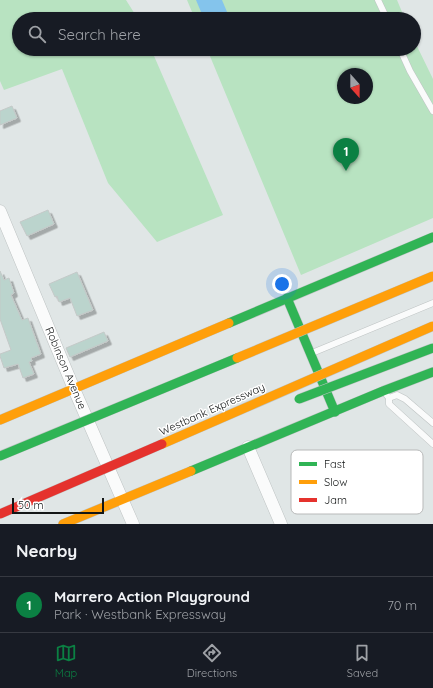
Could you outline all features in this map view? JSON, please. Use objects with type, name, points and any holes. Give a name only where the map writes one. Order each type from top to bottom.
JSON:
[{"type":"main road","points":[[0,420],[433,237]]},
{"type":"main road","points":[[255,351],[412,275]]},
{"type":"main road","points":[[0,456],[433,276]]},
{"type":"main road","points":[[287,298],[335,412]]},
{"type":"main road","name":"Westbank Expressway","points":[[0,514],[433,326]]},
{"type":"main road","points":[[292,402],[433,348]]},
{"type":"main road","points":[[63,524],[248,446],[386,394],[433,372]]},
{"type":"main road","points":[[153,448],[183,444],[198,439]]},
{"type":"street","name":"Robinson Avenue","points":[[0,212],[74,389],[134,524]]},
{"type":"street","points":[[248,446],[281,524]]},
{"type":"lane","points":[[378,0],[384,12]]},
{"type":"lane","points":[[403,56],[433,111]]},
{"type":"lane","points":[[310,354],[433,303]]},
{"type":"lane","points":[[433,423],[405,399],[397,395],[386,394],[389,404],[433,444]]},
{"type":"green space","points":[[0,0],[126,0],[134,12],[12,12],[12,56],[154,56],[223,215],[157,242],[108,183],[62,69],[4,90],[0,81]]},
{"type":"green space","points":[[187,0],[397,0],[402,12],[192,12]]},
{"type":"green space","points":[[421,54],[433,79],[433,218],[301,275],[210,56],[421,56]]},
{"type":"water","points":[[196,0],[222,0],[227,12],[201,12]]},
{"type":"building","points":[[12,106],[17,118],[0,125],[0,111]]},
{"type":"building","points":[[48,210],[54,224],[27,236],[20,222]]},
{"type":"building","points":[[0,271],[4,280],[9,278],[14,293],[11,295],[22,320],[28,318],[41,354],[31,358],[32,361],[29,362],[34,374],[23,378],[18,364],[4,368],[0,356],[0,354],[11,350],[0,319]]},
{"type":"building","points":[[77,272],[93,310],[77,316],[70,298],[59,302],[49,284]]},
{"type":"building","points":[[104,332],[108,341],[70,357],[66,348]]},
{"type":"traffic: fast","points":[[229,323],[433,237]]},
{"type":"traffic: fast","points":[[287,298],[335,412]]},
{"type":"traffic: fast","points":[[299,399],[433,348]]},
{"type":"traffic: fast","points":[[0,456],[237,358]]},
{"type":"traffic: fast","points":[[191,471],[383,391],[433,372]]},
{"type":"traffic: slow","points":[[237,358],[433,276]]},
{"type":"traffic: slow","points":[[0,420],[229,323]]},
{"type":"traffic: slow","points":[[162,444],[433,326]]},
{"type":"traffic: slow","points":[[63,524],[191,471]]},
{"type":"traffic: jam","points":[[0,514],[162,444]]},
{"type":"place","name":"Marrero Action Playground","points":[[346,171]]}]
